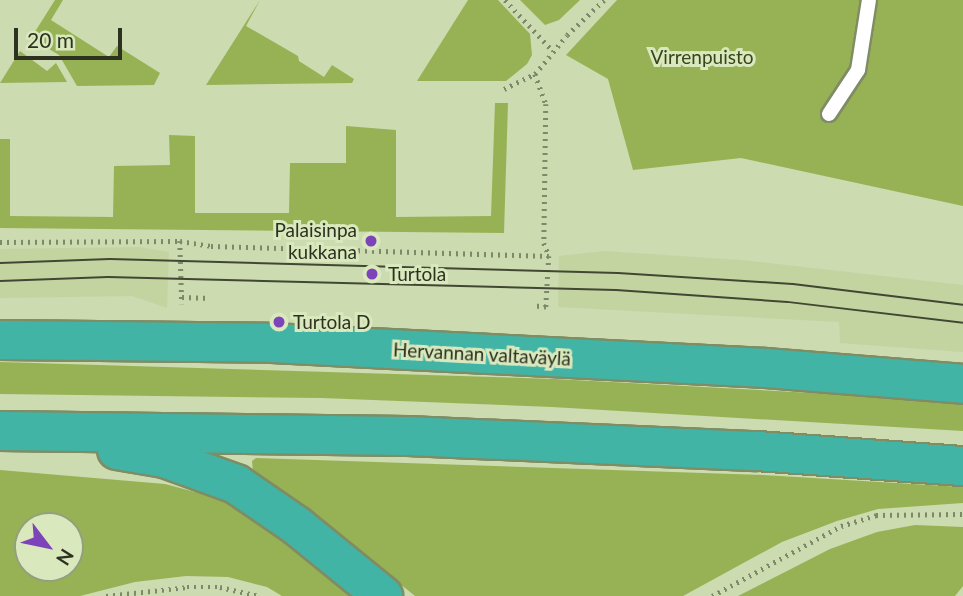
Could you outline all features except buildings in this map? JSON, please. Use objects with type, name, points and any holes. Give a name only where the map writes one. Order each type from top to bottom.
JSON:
[{"type":"highway","name":"Hervannan valtaväylä","points":[[0,340],[272,343],[766,368],[963,384]]},
{"type":"highway","points":[[4,431],[408,436],[757,452],[963,466]]},
{"type":"highway","points":[[4,431],[164,458],[236,484],[297,526],[383,596]]},
{"type":"lane","points":[[829,114],[858,69],[869,0]]},
{"type":"path","points":[[505,0],[553,51]]},
{"type":"path","points":[[504,89],[535,74],[553,51],[604,0]]},
{"type":"path","points":[[535,74],[546,104],[544,243],[549,256],[546,307],[535,306]]},
{"type":"path","points":[[0,242],[180,241],[211,246],[549,256]]},
{"type":"path","points":[[180,241],[183,316]]},
{"type":"path","points":[[182,297],[211,298]]},
{"type":"path","points":[[712,596],[841,527],[876,515],[963,514]]},
{"type":"path","points":[[106,596],[126,592],[220,587],[259,596]]},
{"type":"path","points":[[126,592],[131,596]]},
{"type":"shaded area","points":[[139,247],[169,252],[167,308],[132,296],[0,298],[0,249]]},
{"type":"shaded area","points":[[604,251],[742,260],[963,285],[963,352],[840,343],[839,322],[558,307],[559,256]]},
{"type":"green space","points":[[55,0],[63,0],[51,20],[109,57],[117,46],[160,73],[154,85],[77,86],[59,55],[31,38]]},
{"type":"green space","points":[[260,0],[246,26],[298,56],[299,61],[324,77],[332,65],[354,79],[352,83],[206,85]]},
{"type":"green space","points":[[468,0],[498,0],[530,34],[532,55],[527,64],[506,81],[417,81]]},
{"type":"green space","points":[[520,0],[580,0],[559,20],[545,25]]},
{"type":"green space","name":"Virrenpuisto","points":[[617,0],[963,0],[963,206],[741,158],[633,170],[608,79],[566,55]]},
{"type":"green space","points":[[20,51],[47,71],[56,63],[67,82],[0,83]]},
{"type":"green space","points":[[495,103],[508,103],[504,233],[0,228],[0,139],[10,139],[10,216],[113,217],[114,166],[170,165],[169,135],[195,136],[195,213],[289,213],[290,163],[346,163],[346,126],[396,130],[396,217],[491,216]]},
{"type":"green space","points":[[0,362],[555,379],[963,401],[963,431],[552,407],[321,398],[0,394]]},
{"type":"green space","points":[[256,458],[763,475],[963,487],[963,503],[878,509],[837,521],[782,542],[683,596],[415,596],[302,504],[253,473],[252,461]]},
{"type":"green space","points":[[0,470],[165,484],[229,501],[257,516],[357,596],[282,596],[267,587],[228,577],[186,576],[135,582],[80,596],[0,596]]},
{"type":"green space","points":[[915,525],[963,527],[963,586],[955,596],[738,596],[830,549],[877,532]]},
{"type":"tram line","points":[[0,263],[110,259],[618,273],[793,284],[963,305]]},
{"type":"tram line","points":[[0,281],[108,277],[616,290],[788,302],[963,323]]},
{"type":"place","name":"Palaisinpa kukkana","points":[[371,241]]},
{"type":"place","name":"Turtola","points":[[372,274]]},
{"type":"place","name":"Turtola D","points":[[279,322]]}]
